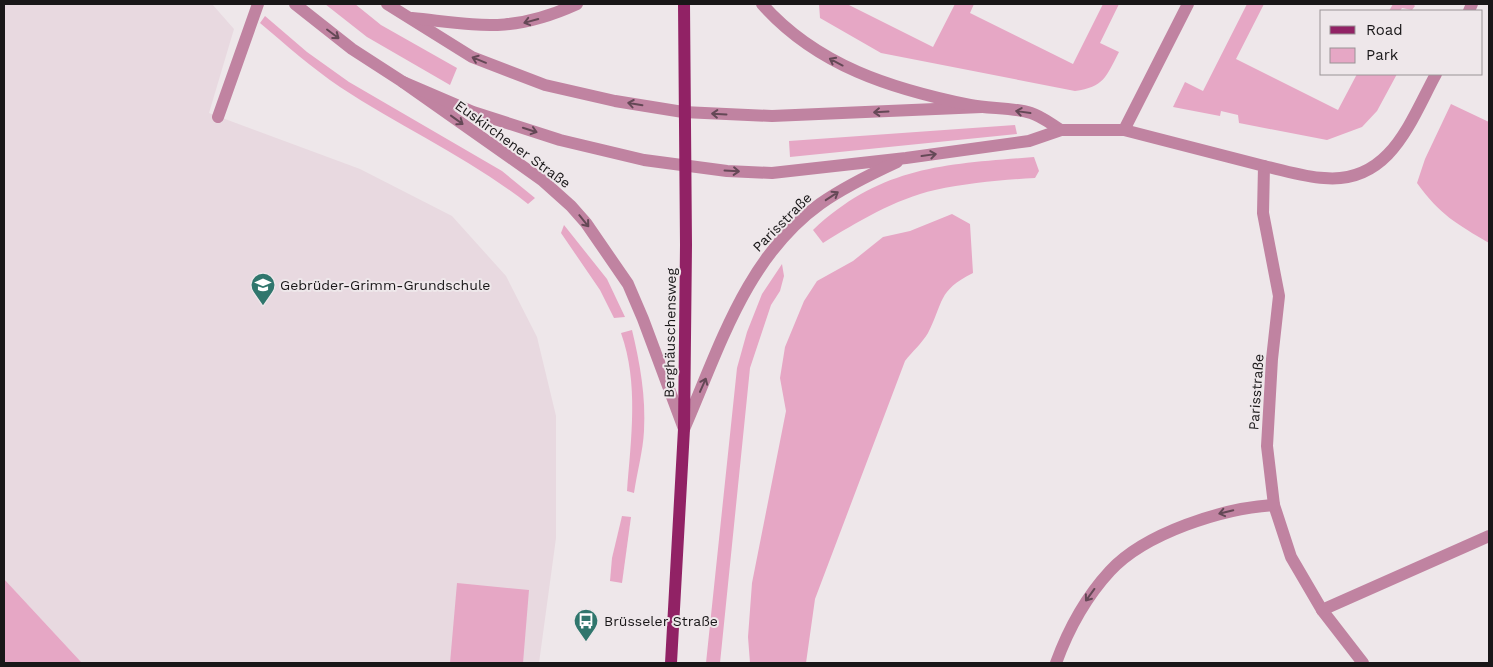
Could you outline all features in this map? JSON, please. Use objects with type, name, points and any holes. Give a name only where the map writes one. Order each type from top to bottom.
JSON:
[{"type":"main road","name":"Berghäuschensweg","points":[[671,663],[684,429],[686,245],[683,112],[684,4]]},
{"type":"street","points":[[218,117],[258,4]]},
{"type":"street","name":"Euskirchener Straße","points":[[295,4],[352,49],[403,82],[542,180],[571,206],[586,223],[628,284],[684,429]]},
{"type":"street","points":[[387,4],[472,57],[545,85],[600,98],[683,112]]},
{"type":"street","points":[[407,18],[480,26],[503,25],[537,19],[577,4]]},
{"type":"street","name":"Parisstraße","points":[[762,4],[795,35],[832,60],[856,72],[905,91],[982,107],[1031,113],[1061,130]]},
{"type":"street","points":[[1124,130],[1188,4]]},
{"type":"street","name":"Parisstraße","points":[[684,166],[727,171],[772,173],[1029,142],[1061,130],[1124,130],[1264,166],[1324,179],[1350,176],[1372,170],[1390,154],[1435,75]]},
{"type":"street","name":"Euskirchener Straße","points":[[403,82],[473,112],[560,140],[604,151],[684,166]]},
{"type":"street","name":"Parisstraße","points":[[683,112],[782,116],[982,107]]},
{"type":"street","name":"Parisstraße","points":[[684,429],[739,303],[762,263],[786,235],[820,204],[850,184],[906,158]]},
{"type":"street","name":"Parisstraße","points":[[1264,166],[1263,213],[1279,296],[1272,359],[1267,446],[1274,505],[1291,557],[1322,610],[1363,663]]},
{"type":"street","points":[[1056,663],[1088,597],[1111,570],[1140,549],[1175,530],[1226,512],[1248,507],[1274,505]]},
{"type":"street","points":[[1322,610],[1489,536]]},
{"type":"shaded area","name":"Gebrüder-Grimm-Grundschule","points":[[4,4],[212,4],[234,29],[209,113],[360,169],[452,216],[506,276],[537,337],[556,416],[556,538],[539,663],[82,663],[4,579]]},
{"type":"green space","points":[[325,4],[355,4],[381,25],[457,68],[450,85],[367,37]]},
{"type":"green space","points":[[819,4],[847,4],[933,47],[955,4],[974,4],[970,13],[1073,64],[1103,4],[1119,4],[1100,43],[1119,52],[1103,79],[1092,87],[1075,91],[881,53],[820,18]]},
{"type":"green space","points":[[1247,4],[1264,4],[1236,59],[1338,110],[1356,75],[1396,75],[1377,111],[1362,127],[1327,140],[1239,123],[1238,115],[1221,111],[1220,116],[1173,107],[1185,82],[1203,91]]},
{"type":"green space","points":[[1393,4],[1413,4],[1415,6],[1412,10],[1402,8],[1401,10],[1390,10]]},
{"type":"green space","points":[[265,16],[307,52],[349,82],[502,171],[535,198],[528,204],[483,172],[340,87],[260,23]]},
{"type":"green space","points":[[1451,104],[1489,122],[1489,243],[1441,211],[1417,183],[1425,159]]},
{"type":"green space","points":[[1015,125],[1017,134],[790,157],[789,141]]},
{"type":"green space","points":[[1034,157],[1039,171],[1035,178],[972,184],[920,194],[877,212],[823,243],[813,230],[838,209],[864,193],[889,181],[916,172],[971,162]]},
{"type":"green space","points":[[952,214],[970,224],[973,273],[961,279],[947,292],[928,333],[905,361],[815,599],[806,663],[750,663],[748,637],[752,583],[786,411],[780,378],[785,347],[804,301],[817,281],[853,261],[883,237],[910,231]]},
{"type":"green space","points":[[564,225],[607,279],[625,317],[614,318],[600,290],[561,233]]},
{"type":"green space","points":[[782,264],[784,276],[780,291],[771,305],[750,368],[720,663],[706,663],[737,368],[747,332],[762,294]]},
{"type":"green space","points":[[632,330],[642,380],[644,406],[644,431],[634,493],[627,491],[632,431],[632,391],[627,352],[621,333]]},
{"type":"green space","points":[[622,516],[631,517],[622,583],[610,581],[612,558]]},
{"type":"green space","points":[[4,579],[82,663],[4,663]]},
{"type":"green space","points":[[457,583],[529,590],[523,663],[450,663]]},
{"type":"place","name":"Gebrüder-Grimm-Grundschule","points":[[263,306]]},
{"type":"place","name":"Brüsseler Straße","points":[[586,642]]}]
